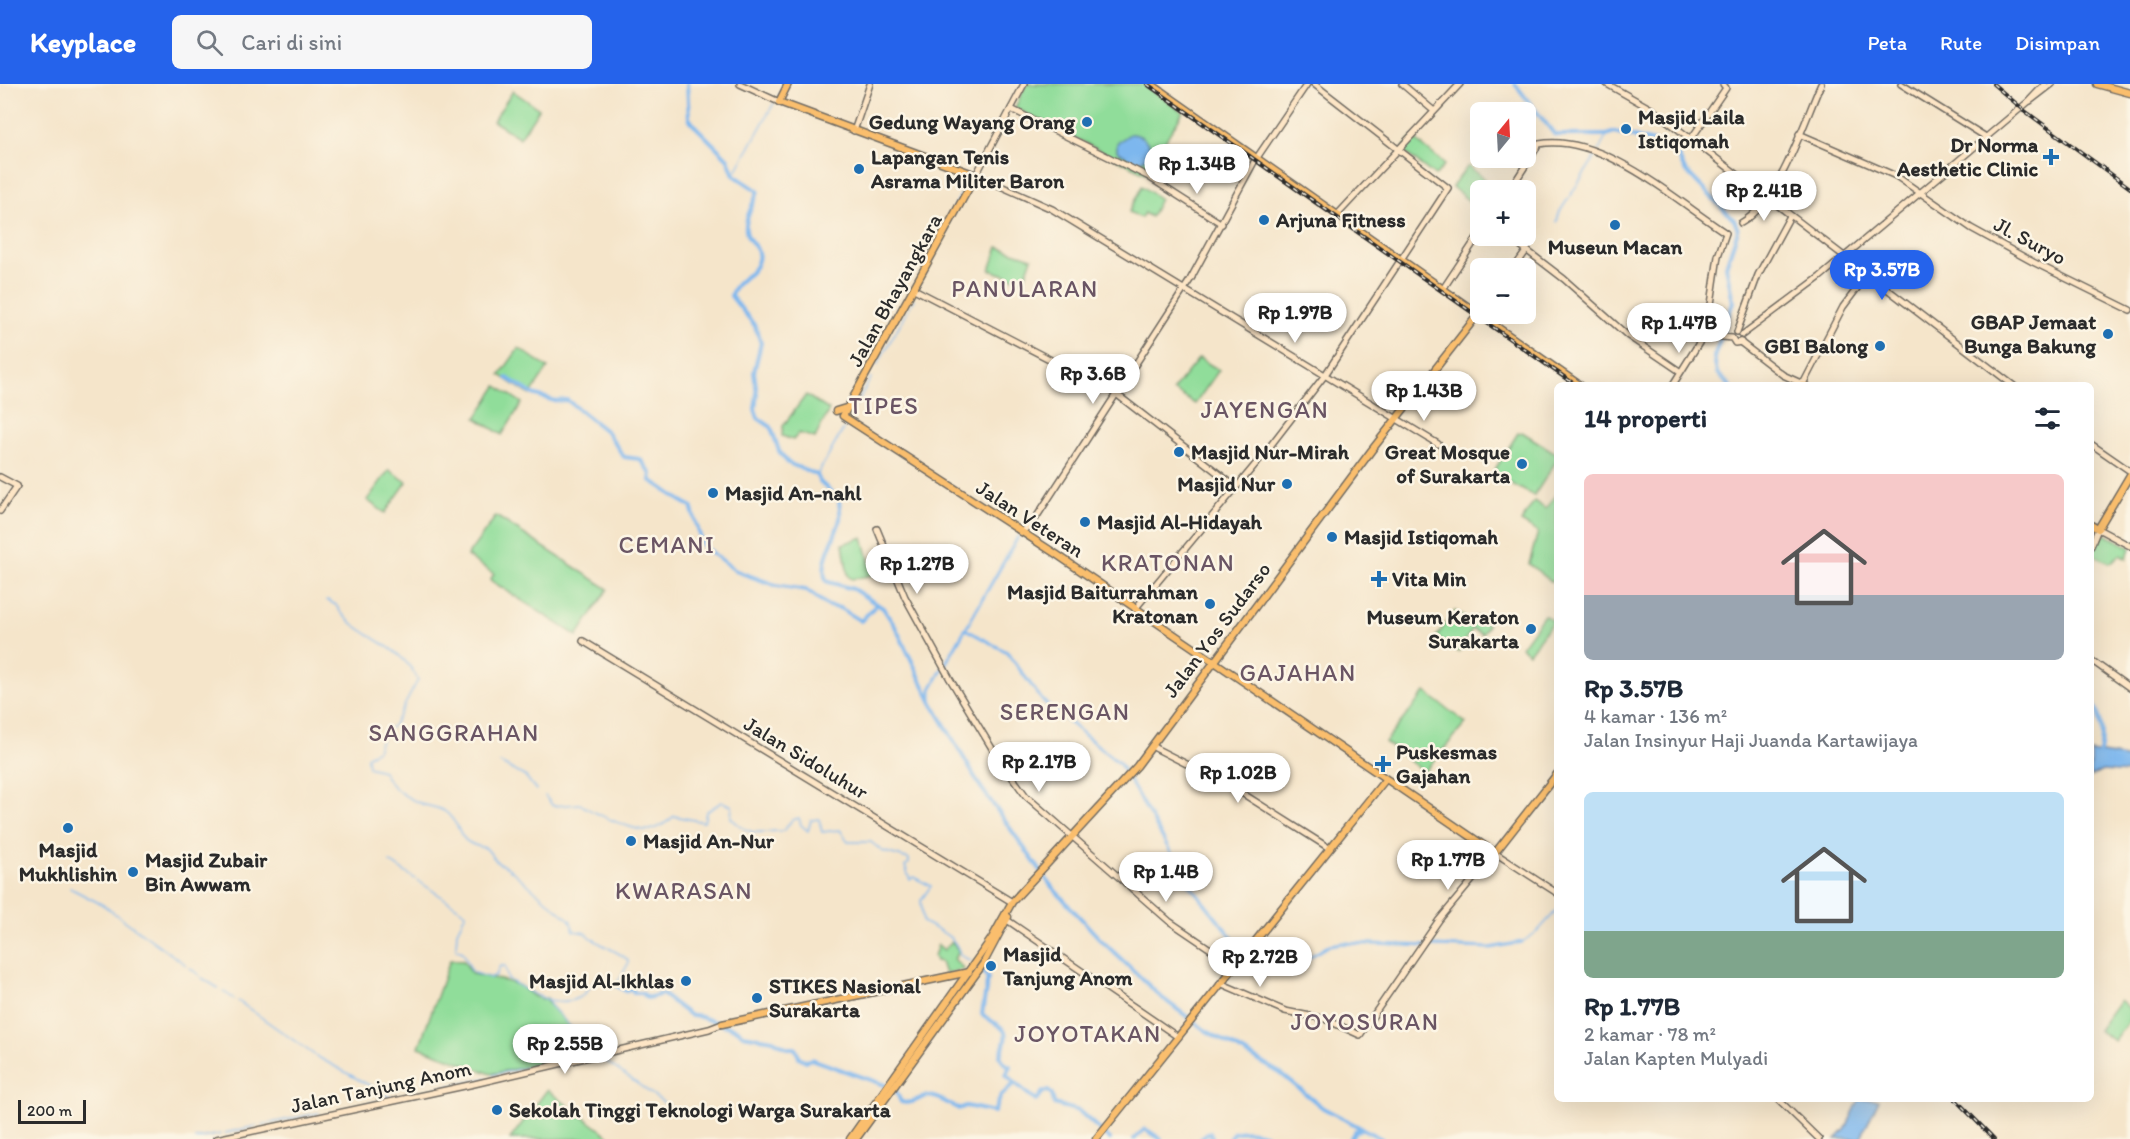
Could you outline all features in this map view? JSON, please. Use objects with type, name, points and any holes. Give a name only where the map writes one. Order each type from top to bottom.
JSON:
[{"type":"main road","points":[[740,84],[779,102],[976,176],[1052,209],[1438,444]]},
{"type":"main road","points":[[779,102],[788,84]]},
{"type":"main road","points":[[854,130],[870,84]]},
{"type":"main road","name":"Jalan Bhayangkara","points":[[843,416],[976,176],[1024,84]]},
{"type":"main road","points":[[1151,84],[1470,308]]},
{"type":"main road","points":[[1021,532],[1032,524],[1115,393],[1184,291],[1252,166],[1307,84]]},
{"type":"main road","points":[[1135,609],[1236,488],[1325,375],[1448,188],[1314,84]]},
{"type":"main road","points":[[1402,84],[1434,111]]},
{"type":"main road","points":[[1337,215],[1460,84]]},
{"type":"main road","points":[[1607,84],[1644,104],[2009,382]]},
{"type":"main road","points":[[1741,223],[1754,215],[1766,199],[1821,84]]},
{"type":"main road","points":[[1901,84],[1986,137]]},
{"type":"main road","points":[[2040,92],[2045,84]]},
{"type":"main road","points":[[1705,334],[1736,335],[1843,257],[2052,84]]},
{"type":"main road","points":[[2097,84],[2130,91]]},
{"type":"main road","points":[[2112,84],[2130,91]]},
{"type":"main road","points":[[1691,139],[1725,86]]},
{"type":"main road","points":[[1011,109],[1034,123],[1147,176],[1220,223]]},
{"type":"main road","name":"Jl. Suryo","points":[[1799,134],[1890,173],[1971,228],[2130,310]]},
{"type":"main road","points":[[1516,180],[1539,144],[1564,142],[1614,159],[1726,233],[1718,256],[1709,318]]},
{"type":"main road","points":[[1790,216],[1763,263],[1736,335],[1740,342],[1783,375],[1798,382]]},
{"type":"main road","points":[[1443,289],[1471,246]]},
{"type":"main road","points":[[1522,246],[1628,336],[1678,370]]},
{"type":"main road","points":[[1521,258],[1527,250]]},
{"type":"main road","points":[[1806,382],[1843,307],[1867,275]]},
{"type":"main road","points":[[914,289],[1115,393],[1236,488]]},
{"type":"main road","name":"Jalan Yos Sudarso","points":[[1130,778],[1397,419],[1473,324]]},
{"type":"main road","points":[[1493,324],[1575,382]]},
{"type":"main road","points":[[1672,382],[1678,370],[1705,334]]},
{"type":"main road","points":[[1673,382],[1705,334]]},
{"type":"main road","points":[[836,411],[849,407]]},
{"type":"main road","name":"Jalan Veteran","points":[[843,416],[1031,538],[1495,853]]},
{"type":"main road","points":[[2094,446],[2130,473],[2094,539]]},
{"type":"main road","points":[[0,477],[17,486],[0,511]]},
{"type":"main road","points":[[1031,538],[1032,524]]},
{"type":"main road","points":[[2094,527],[2130,546]]},
{"type":"main road","points":[[877,529],[905,597],[944,667],[996,755],[1026,796],[1041,812],[1076,838],[1172,924],[1234,965]]},
{"type":"main road","name":"Jalan Sidoluhur","points":[[583,641],[1012,902]]},
{"type":"main road","points":[[2094,662],[2130,688]]},
{"type":"main road","name":"Jalan Yos Sudarso","points":[[976,968],[1012,902],[1048,869],[1130,778],[1155,748],[1178,714]]},
{"type":"main road","points":[[1155,748],[1234,788],[1329,848]]},
{"type":"main road","points":[[1220,983],[1285,1011],[1325,1019],[1360,1035],[1421,946],[1554,778]]},
{"type":"main road","points":[[1099,1135],[1245,950],[1385,780]]},
{"type":"main road","points":[[1495,853],[1554,891]]},
{"type":"main road","points":[[850,1139],[976,968],[1016,904],[1039,876]]},
{"type":"main road","points":[[1007,920],[1178,1037]]},
{"type":"main road","name":"Jalan Tanjung Anom","points":[[216,1139],[976,968]]},
{"type":"main road","points":[[1781,1102],[1819,1139]]},
{"type":"main road","points":[[856,1139],[877,1105]]},
{"type":"green space","points":[[1026,84],[1144,84],[1183,112],[1145,173],[1015,108]]},
{"type":"green space","points":[[513,91],[539,109],[520,138],[493,121]]},
{"type":"green space","points":[[1412,137],[1445,164],[1435,176],[1402,150]]},
{"type":"green space","points":[[1468,166],[1485,179],[1470,180],[1469,201],[1452,187]]},
{"type":"green space","points":[[1142,186],[1160,199],[1151,217],[1144,213],[1141,218],[1129,212]]},
{"type":"green space","points":[[998,247],[1032,258],[1024,281],[990,270]]},
{"type":"green space","points":[[519,348],[548,368],[530,395],[500,375]]},
{"type":"green space","points":[[1199,358],[1219,370],[1195,404],[1173,390]]},
{"type":"green space","points":[[497,386],[522,403],[502,435],[476,418]]},
{"type":"green space","points":[[806,395],[829,410],[815,438],[799,433],[793,440],[782,436],[783,426]]},
{"type":"green space","points":[[1522,432],[1554,452],[1554,465],[1534,496],[1495,475],[1494,471],[1518,433]]},
{"type":"green space","points":[[389,470],[407,482],[385,513],[367,500]]},
{"type":"green space","points":[[1554,497],[1554,580],[1552,582],[1529,564],[1538,532],[1521,522],[1534,501],[1546,509]]},
{"type":"green space","points":[[496,516],[608,589],[577,636],[490,580],[494,574],[467,556]]},
{"type":"green space","points":[[2098,531],[2130,547],[2127,559],[2120,555],[2110,563],[2094,555],[2094,544]]},
{"type":"green space","points":[[863,537],[873,575],[852,579],[848,576],[843,544]]},
{"type":"green space","points":[[1455,611],[1471,622],[1476,616],[1488,625],[1482,634],[1472,629],[1459,652],[1436,637]]},
{"type":"green space","points":[[1544,615],[1553,621],[1529,653],[1521,647]]},
{"type":"green space","points":[[1425,692],[1466,723],[1424,772],[1385,742]]},
{"type":"green space","points":[[952,941],[959,952],[954,959],[964,969],[945,974],[941,962],[936,961],[934,956],[938,945],[944,950]]},
{"type":"green space","points":[[450,960],[464,961],[472,974],[514,983],[535,997],[547,998],[547,1002],[594,1052],[491,1074],[419,1047]]},
{"type":"green space","points":[[2120,1000],[2130,1009],[2130,1019],[2114,1041],[2098,1030]]},
{"type":"green space","points":[[547,1090],[613,1139],[510,1139]]},
{"type":"water","points":[[1130,134],[1139,135],[1146,141],[1151,156],[1136,163],[1117,151],[1117,143]]},
{"type":"water","points":[[2094,753],[2130,759],[2130,773],[2102,771],[2094,775]]},
{"type":"water","points":[[1858,1102],[1878,1102],[1860,1139],[1836,1139],[1845,1130]]},
{"type":"waterway","points":[[687,84],[689,118],[728,159],[734,175],[758,191],[746,224],[747,235],[757,250],[758,260],[753,270],[736,285],[731,296],[755,326],[761,343],[754,372],[757,394],[755,409],[758,418],[771,427],[779,451],[788,463],[817,475],[820,482],[839,499],[840,519],[826,557],[824,573],[826,581],[853,589],[883,608],[896,628],[931,701],[980,786],[1052,887],[1099,938],[1161,997],[1205,1030],[1280,1073],[1323,1108],[1382,1139]]},
{"type":"waterway","points":[[1515,84],[1555,135],[1607,135],[1614,132],[1664,145],[1678,156],[1685,170],[1734,220],[1738,230],[1726,266],[1733,302],[1714,357],[1717,373],[1726,382]]},
{"type":"waterway","points":[[778,97],[782,90]]},
{"type":"waterway","points":[[734,175],[774,103]]},
{"type":"waterway","points":[[1599,150],[1607,135]]},
{"type":"waterway","points":[[1557,222],[1559,213],[1597,154]]},
{"type":"waterway","points":[[945,225],[961,194]]},
{"type":"waterway","points":[[877,365],[914,299]]},
{"type":"waterway","points":[[507,378],[531,393]]},
{"type":"waterway","points":[[850,415],[871,378]]},
{"type":"waterway","points":[[533,394],[555,401],[567,400],[607,432],[624,457],[640,459],[651,474],[650,480],[691,506],[703,546],[736,571],[775,585],[807,590],[828,606],[840,608],[861,621],[877,604]]},
{"type":"waterway","points":[[844,427],[847,422]]},
{"type":"waterway","points":[[817,475],[843,430]]},
{"type":"waterway","points":[[931,701],[931,689],[1018,537]]},
{"type":"waterway","points":[[327,600],[336,605],[354,624],[400,657],[418,680],[394,725],[384,732],[377,750],[367,757],[368,767],[383,771],[390,783],[406,796],[447,813],[469,843],[486,848],[498,863],[507,867],[570,920],[574,931],[586,933],[623,956],[628,960],[628,964],[616,985],[612,986],[600,978],[580,997],[561,1002],[542,998],[508,979],[505,966],[500,966],[496,975],[490,978],[472,972],[463,952],[456,949],[457,931],[466,913],[390,862]]},
{"type":"waterway","points":[[965,629],[1007,652],[1042,700],[1120,764],[1189,884],[1239,946],[1257,954],[1293,960],[1308,958],[1330,945],[1342,943],[1491,948],[1522,942]]},
{"type":"waterway","points":[[2094,706],[2101,728],[2102,742],[2099,756]]},
{"type":"waterway","points":[[500,763],[526,777],[536,790]]},
{"type":"waterway","points":[[545,796],[553,806],[580,804],[614,821],[644,830],[660,826],[674,816],[704,822],[706,812],[722,802],[732,806],[731,818],[751,832],[783,831],[792,820],[799,818],[801,825],[808,831],[811,820],[819,819],[822,832],[840,830],[848,842],[871,842],[882,851],[909,859],[909,863],[905,866],[910,880],[913,877],[931,886],[921,900],[923,922],[950,938],[958,948],[960,955],[971,961]]},
{"type":"waterway","points":[[70,888],[103,905],[186,965]]},
{"type":"waterway","points":[[1522,942],[1537,932],[1554,913]]},
{"type":"waterway","points":[[190,968],[200,976]]},
{"type":"waterway","points":[[981,971],[988,977],[982,1014],[1000,1026],[1005,1033],[1000,1056],[1004,1063],[1010,1066],[1006,1075],[1036,1101],[1043,1092],[1048,1091],[1052,1094],[1054,1104],[1079,1111],[1110,1139]]},
{"type":"waterway","points":[[202,978],[218,988]]},
{"type":"waterway","points":[[616,985],[626,991],[632,987],[634,993],[642,993],[647,998],[662,994],[691,1016],[695,1015],[738,1030],[743,1035],[773,1040],[788,1048],[795,1048],[799,1057],[806,1061],[811,1059],[885,1085]]},
{"type":"waterway","points":[[223,991],[234,999]]},
{"type":"waterway","points":[[548,999],[550,1005],[595,1053]]},
{"type":"waterway","points":[[238,1001],[316,1056],[392,1098]]},
{"type":"waterway","points":[[574,1057],[593,1053]]},
{"type":"waterway","points":[[598,1056],[676,1111]]},
{"type":"waterway","points":[[493,1075],[571,1058]]},
{"type":"waterway","points":[[422,1092],[487,1078]]},
{"type":"waterway","points":[[895,1089],[901,1102],[913,1102],[932,1096],[959,1109],[966,1106],[994,1112],[1001,1096],[1014,1084]]},
{"type":"waterway","points":[[343,1109],[419,1093]]},
{"type":"waterway","points":[[262,1125],[319,1113]]},
{"type":"waterway","points":[[225,1133],[257,1126]]},
{"type":"waterway","points":[[1134,1139],[1145,1129],[1161,1139]]},
{"type":"waterway","points":[[1350,1139],[1355,1131],[1359,1130]]},
{"type":"waterway","points":[[1230,1139],[1233,1133],[1248,1131],[1265,1134],[1272,1139]]},
{"type":"waterway","points":[[1201,1139],[1210,1132],[1213,1139]]},
{"type":"waterway","points":[[195,1139],[221,1134]]},
{"type":"railway","points":[[1147,84],[1571,382]]},
{"type":"railway","points":[[1993,84],[2025,111],[2130,188]]},
{"type":"railway","points":[[1958,1102],[1994,1139]]},
{"type":"place","name":"Gedung Wayang Orang","points":[[1087,122]]},
{"type":"place","name":"Masjid Laila Istiqomah","points":[[1626,129]]},
{"type":"place","name":"Dr Norma Aesthetic Clinic","points":[[2051,157]]},
{"type":"place","name":"Lapangan Tenis Asrama Militer Baron","points":[[859,169]]},
{"type":"place","name":"Arjuna Fitness","points":[[1264,220]]},
{"type":"place","name":"Museun Macan","points":[[1615,225]]},
{"type":"place","name":"GBAP Jemaat Bunga Bakung","points":[[2108,334]]},
{"type":"place","name":"GBI Balong","points":[[1880,346]]},
{"type":"place","name":"Masjid Nur-Mirah","points":[[1179,452]]},
{"type":"place","name":"Great Mosque of Surakarta","points":[[1522,464]]},
{"type":"place","name":"Masjid Nur","points":[[1287,484]]},
{"type":"place","name":"Masjid An-nahl","points":[[713,493]]},
{"type":"place","name":"Masjid Al-Hidayah","points":[[1085,522]]},
{"type":"place","name":"Masjid Istiqomah","points":[[1332,537]]},
{"type":"place","name":"Vita Min","points":[[1379,579]]},
{"type":"place","name":"Masjid Baiturrahman Kratonan","points":[[1210,604]]},
{"type":"place","name":"Museum Keraton Surakarta","points":[[1531,629]]},
{"type":"place","name":"Puskesmas Gajahan","points":[[1383,764]]},
{"type":"place","name":"Masjid Mukhlishin","points":[[68,828]]},
{"type":"place","name":"Masjid An-Nur","points":[[631,841]]},
{"type":"place","name":"Masjid Zubair Bin Awwam","points":[[133,872]]},
{"type":"place","name":"Masjid Tanjung Anom","points":[[991,966]]},
{"type":"place","name":"Masjid Al-Ikhlas","points":[[686,981]]},
{"type":"place","name":"STIKES Nasional Surakarta","points":[[757,998]]},
{"type":"place","name":"Sekolah Tinggi Teknologi Warga Surakarta","points":[[497,1110]]},
{"type":"district","name":"PANULARAN","points":[[1025,289]]},
{"type":"district","name":"TIPES","points":[[884,406]]},
{"type":"district","name":"JAYENGAN","points":[[1265,410]]},
{"type":"district","name":"CEMANI","points":[[667,545]]},
{"type":"district","name":"KRATONAN","points":[[1168,563]]},
{"type":"district","name":"GAJAHAN","points":[[1298,673]]},
{"type":"district","name":"SERENGAN","points":[[1065,712]]},
{"type":"district","name":"SANGGRAHAN","points":[[454,733]]},
{"type":"district","name":"KWARASAN","points":[[684,891]]},
{"type":"district","name":"JOYOSURAN","points":[[1365,1022]]},
{"type":"district","name":"JOYOTAKAN","points":[[1088,1034]]}]
